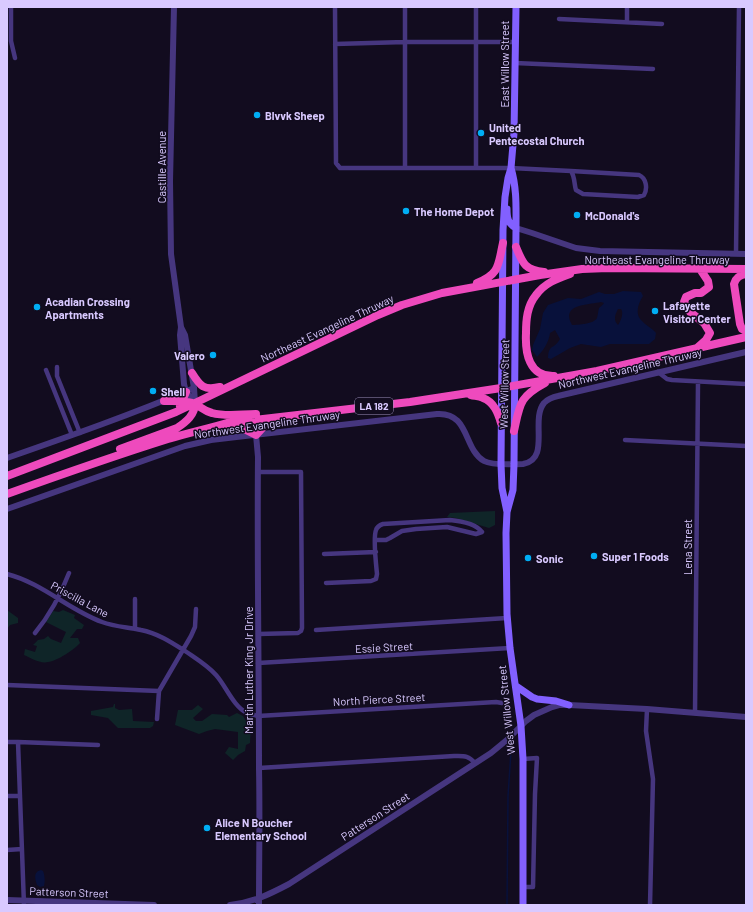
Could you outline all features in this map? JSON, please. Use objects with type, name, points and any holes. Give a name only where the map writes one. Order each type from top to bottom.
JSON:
[{"type":"highway","points":[[463,289],[483,281],[492,275],[498,266],[502,243]]},
{"type":"highway","points":[[516,247],[526,266],[534,271],[557,273]]},
{"type":"highway","points":[[569,376],[549,376],[542,374],[532,366],[527,353],[527,318],[530,305],[536,294],[544,286],[550,282],[582,269]]},
{"type":"highway","name":"Northeast Evangeline Thruway","points":[[9,476],[195,404],[378,315],[424,298],[463,289],[582,269],[746,269]]},
{"type":"highway","points":[[697,348],[706,340],[710,333],[704,322],[690,312],[684,302],[686,297],[695,293],[701,293],[709,288],[708,281],[700,269]]},
{"type":"highway","points":[[746,274],[735,279],[734,284],[740,324],[742,329],[746,331]]},
{"type":"highway","name":"Northwest Evangeline Thruway","points":[[7,494],[91,464],[182,435],[215,427],[227,422],[410,402],[515,386],[597,371],[746,337]]},
{"type":"highway","points":[[192,373],[198,384],[211,390],[235,384]]},
{"type":"highway","points":[[514,431],[520,404],[534,389],[552,379]]},
{"type":"highway","points":[[176,412],[190,390]]},
{"type":"highway","points":[[464,394],[484,398],[493,404],[498,412],[501,423]]},
{"type":"highway","points":[[164,401],[182,401],[195,404],[203,410],[224,415],[325,411]]},
{"type":"highway","points":[[91,464],[106,455],[177,428],[188,419],[195,408],[195,404]]},
{"type":"highway","points":[[215,427],[238,426],[256,435],[266,424],[280,416]]},
{"type":"main road","name":"East Willow Street","points":[[502,282],[502,243],[505,197],[511,168],[514,126],[516,7]]},
{"type":"main road","name":"East Willow Street","points":[[511,168],[514,177],[515,191],[516,280]]},
{"type":"main road","points":[[505,197],[509,223],[516,228]]},
{"type":"main road","name":"West Willow Street","points":[[516,280],[513,490],[507,512],[506,533],[507,618],[521,726],[522,905]]},
{"type":"main road","name":"West Willow Street","points":[[502,282],[501,464],[502,488],[507,512]]},
{"type":"main road","points":[[516,686],[537,699],[556,701],[569,705]]},
{"type":"street","points":[[10,7],[11,41],[15,58]]},
{"type":"street","name":"Castille Avenue","points":[[174,7],[170,181],[171,254],[181,327],[181,350],[190,390],[195,404]]},
{"type":"street","points":[[335,7],[336,163],[338,167],[343,169],[511,168],[571,171],[639,175],[642,176],[644,180],[646,192],[644,195],[638,197],[583,194],[576,190],[574,185],[574,176],[571,171]]},
{"type":"street","points":[[405,7],[405,168]]},
{"type":"street","points":[[476,7],[476,168]]},
{"type":"street","points":[[627,7],[627,22]]},
{"type":"street","points":[[736,253],[739,7]]},
{"type":"street","points":[[559,19],[662,24]]},
{"type":"street","points":[[335,44],[405,42],[516,42]]},
{"type":"street","points":[[515,63],[653,69]]},
{"type":"street","name":"Northeast Evangeline Thruway","points":[[516,228],[576,248],[600,252],[746,254]]},
{"type":"street","name":"Castille Avenue","points":[[181,327],[185,335],[192,373],[190,390]]},
{"type":"street","name":"Northwest Evangeline Thruway","points":[[7,509],[185,446],[211,440],[440,414],[452,416],[459,422],[476,454],[482,460],[490,463],[501,464],[528,463],[535,458],[537,454],[540,412],[544,403],[550,399],[746,352]]},
{"type":"street","points":[[58,367],[58,376],[80,433]]},
{"type":"street","points":[[46,370],[72,435]]},
{"type":"street","points":[[658,372],[667,379],[672,380],[746,384]]},
{"type":"street","name":"Lena Street","points":[[695,713],[698,382]]},
{"type":"street","points":[[7,458],[80,433],[190,390]]},
{"type":"street","name":"Martin Luther King Jr Drive","points":[[256,435],[258,457],[259,902]]},
{"type":"street","points":[[625,440],[746,446]]},
{"type":"street","points":[[258,472],[301,472],[302,613],[301,632],[258,634]]},
{"type":"street","points":[[454,528],[456,520]]},
{"type":"street","points":[[326,583],[376,579],[377,574],[375,540],[375,531],[377,527],[383,524],[456,520],[478,527],[482,532],[476,534],[447,527],[416,528],[402,531],[386,540],[375,540]]},
{"type":"street","points":[[415,522],[416,528]]},
{"type":"street","points":[[324,554],[376,552]]},
{"type":"street","name":"Priscilla Lane","points":[[7,574],[26,580],[78,611],[102,622],[123,628],[151,632],[162,637],[213,672],[241,708],[248,714],[258,716]]},
{"type":"street","points":[[35,633],[45,619],[69,574]]},
{"type":"street","points":[[135,599],[135,629]]},
{"type":"street","points":[[157,719],[159,691],[191,636],[195,627],[196,609]]},
{"type":"street","points":[[316,630],[507,618]]},
{"type":"street","name":"Essie Street","points":[[258,663],[510,648]]},
{"type":"street","points":[[7,685],[159,691]]},
{"type":"street","name":"North Pierce Street","points":[[258,716],[488,702],[502,703]]},
{"type":"street","points":[[521,726],[540,712],[552,707],[569,705],[647,709],[746,717]]},
{"type":"street","points":[[647,709],[646,731],[653,779],[650,905]]},
{"type":"street","name":"Patterson Street","points":[[230,905],[259,902],[289,884],[499,747],[521,726]]},
{"type":"street","points":[[7,742],[98,745]]},
{"type":"street","points":[[18,742],[24,903]]},
{"type":"street","points":[[259,768],[454,756],[467,756],[475,763]]},
{"type":"street","points":[[522,759],[537,758],[534,887],[523,887]]},
{"type":"street","points":[[7,796],[20,796]]},
{"type":"street","points":[[7,850],[22,849]]},
{"type":"street","name":"Patterson Street","points":[[7,900],[24,903],[154,905]]},
{"type":"green space","points":[[495,511],[495,525],[489,528],[456,518],[447,517],[450,513]]},
{"type":"green space","points":[[7,610],[18,618],[18,623],[10,625],[7,629]]},
{"type":"green space","points":[[63,610],[75,615],[74,618],[84,625],[82,629],[77,629],[70,638],[78,638],[80,643],[65,655],[48,662],[39,661],[24,655],[25,649],[35,652],[37,646],[33,645],[38,640],[44,639],[48,636],[51,639],[61,643],[66,632],[46,622],[53,611],[59,612]]},
{"type":"green space","points":[[114,704],[115,708],[119,710],[132,709],[133,721],[154,722],[153,726],[150,728],[118,728],[108,718],[91,715],[91,711],[113,707]]},
{"type":"green space","points":[[198,705],[203,709],[193,718],[196,721],[202,721],[212,714],[227,715],[229,717],[237,713],[243,716],[246,721],[251,724],[250,743],[246,745],[245,751],[233,760],[225,753],[229,747],[238,749],[238,732],[215,729],[199,734],[175,725],[178,710],[192,710]]},
{"type":"shaded area","points":[[623,291],[641,292],[643,296],[638,306],[638,316],[656,333],[655,339],[649,344],[610,344],[601,347],[581,344],[570,348],[551,359],[548,358],[549,350],[560,339],[555,330],[550,333],[545,346],[537,357],[532,350],[533,345],[540,329],[543,313],[548,305],[568,298],[581,299],[599,292],[614,294]],"holes":[[[601,302],[604,303],[599,308],[597,318],[593,322],[572,325],[569,318],[572,309],[583,305]],[[618,309],[621,309],[622,313],[618,325],[615,321]]]},
{"type":"shaded area","points":[[41,870],[44,873],[45,883],[44,886],[40,887],[37,885],[35,876],[38,871]]},
{"type":"waterway","points":[[507,905],[508,796],[511,751]]},
{"type":"place","name":"Blvvk Sheep","points":[[257,115]]},
{"type":"place","name":"United Pentecostal Church","points":[[481,133]]},
{"type":"place","name":"The Home Depot","points":[[406,211]]},
{"type":"place","name":"McDonald's","points":[[577,215]]},
{"type":"place","name":"Acadian Crossing Apartments","points":[[37,307]]},
{"type":"place","name":"Lafayette Visitor Center","points":[[655,311]]},
{"type":"place","name":"Valero","points":[[213,355]]},
{"type":"place","name":"Shell","points":[[153,391]]},
{"type":"place","name":"Super 1 Foods","points":[[594,556]]},
{"type":"place","name":"Sonic","points":[[528,558]]},
{"type":"place","name":"Alice N Boucher Elementary School","points":[[207,828]]}]
